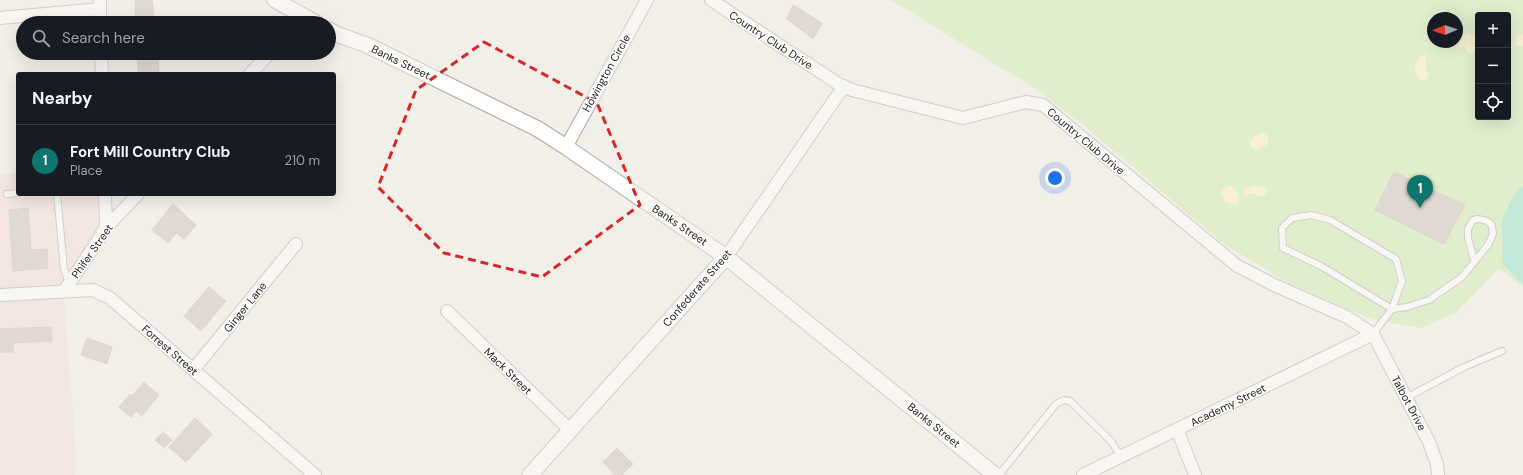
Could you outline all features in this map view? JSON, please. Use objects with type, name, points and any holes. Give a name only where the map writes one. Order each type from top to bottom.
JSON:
[{"type":"street","points":[[275,0],[299,16]]},
{"type":"street","name":"Howington Circle","points":[[566,146],[646,0]]},
{"type":"street","name":"Country Club Drive","points":[[710,0],[844,86],[963,118],[1026,102],[1044,105],[1236,265],[1274,285],[1347,316],[1372,334]]},
{"type":"street","points":[[0,18],[100,5],[100,16]]},
{"type":"street","name":"Banks Street","points":[[336,34],[367,45],[538,129],[566,146],[726,256],[994,475]]},
{"type":"street","points":[[101,60],[102,72]]},
{"type":"street","points":[[252,72],[263,60]]},
{"type":"street","name":"Confederate Street","points":[[530,475],[726,256],[844,86]]},
{"type":"street","points":[[103,231],[106,225],[106,196]]},
{"type":"street","name":"Phifer Street","points":[[66,287],[99,240],[103,231],[136,196]]},
{"type":"street","name":"Ginger Lane","points":[[193,370],[296,244]]},
{"type":"street","name":"Forrest Street","points":[[0,295],[66,287],[93,290],[110,298],[315,475]]},
{"type":"street","name":"Mack Street","points":[[447,311],[570,430]]},
{"type":"street","name":"Talbot Drive","points":[[1372,334],[1429,442],[1437,464],[1438,475]]},
{"type":"street","name":"Academy Street","points":[[1083,475],[1372,334]]},
{"type":"street","points":[[1177,429],[1195,475]]},
{"type":"lane","points":[[7,194],[16,193]]},
{"type":"lane","points":[[57,196],[66,287]]},
{"type":"lane","points":[[1372,334],[1392,309],[1402,280],[1396,259],[1330,220],[1311,214],[1292,218],[1282,228],[1283,248],[1321,266],[1392,309],[1407,307],[1429,300],[1462,277],[1474,260],[1488,245],[1492,234],[1492,226],[1484,220],[1473,220],[1468,228],[1468,238],[1474,260]]},
{"type":"lane","points":[[1406,398],[1464,367],[1502,351]]},
{"type":"lane","points":[[999,475],[1056,404],[1064,400],[1070,401],[1111,440],[1121,457]]},
{"type":"highlighted area","points":[[484,42],[597,103],[640,205],[542,277],[444,253],[378,187],[416,90]]},
{"type":"shaded area","points":[[16,173],[16,196],[103,196],[104,224],[63,287],[76,456],[75,475],[0,475],[0,174]]},
{"type":"green space","points":[[891,0],[1523,0],[1523,287],[1499,268],[1456,313],[1421,328],[1371,319],[1288,283],[1225,245],[1084,126],[1034,88]]},
{"type":"green space","points":[[1523,186],[1523,285],[1503,264],[1502,220],[1513,196]]},
{"type":"sand","points":[[1523,33],[1523,46],[1518,46],[1516,45],[1515,41]]},
{"type":"sand","points":[[1467,34],[1475,34],[1475,48],[1471,55],[1465,47],[1463,47],[1463,36]]},
{"type":"sand","points":[[1422,55],[1426,56],[1426,69],[1429,75],[1425,81],[1419,79],[1414,68],[1416,62]]},
{"type":"sand","points":[[1264,133],[1267,135],[1268,144],[1257,150],[1251,147],[1249,142],[1254,137]]},
{"type":"sand","points":[[1231,186],[1237,191],[1238,195],[1239,202],[1235,204],[1226,203],[1220,194],[1223,189]]},
{"type":"sand","points":[[1253,186],[1265,187],[1265,195],[1261,197],[1253,193],[1244,196],[1244,190]]},
{"type":"building","points":[[135,0],[152,0],[153,16],[136,16]]},
{"type":"building","points":[[793,5],[822,23],[813,39],[787,19]]},
{"type":"building","points":[[137,60],[158,60],[159,72],[138,72]]},
{"type":"building","points":[[1394,172],[1465,205],[1444,244],[1375,210]]},
{"type":"building","points":[[173,204],[196,225],[184,239],[176,233],[168,243],[152,230]]},
{"type":"building","points":[[28,208],[31,250],[47,249],[48,268],[13,271],[9,210]]},
{"type":"building","points":[[209,287],[226,301],[201,331],[184,316]]},
{"type":"building","points":[[51,327],[52,341],[13,343],[13,352],[0,352],[0,329]]},
{"type":"building","points":[[87,338],[112,347],[107,364],[81,355]]},
{"type":"building","points":[[144,382],[159,395],[142,416],[136,411],[131,417],[119,407],[130,394],[132,396]]},
{"type":"building","points":[[195,418],[212,434],[186,462],[169,447]]},
{"type":"building","points":[[163,432],[172,440],[164,448],[155,440]]},
{"type":"building","points":[[617,448],[633,464],[622,475],[615,475],[603,462]]},
{"type":"place","name":"Fort Mill Country Club","points":[[1420,208]]}]
